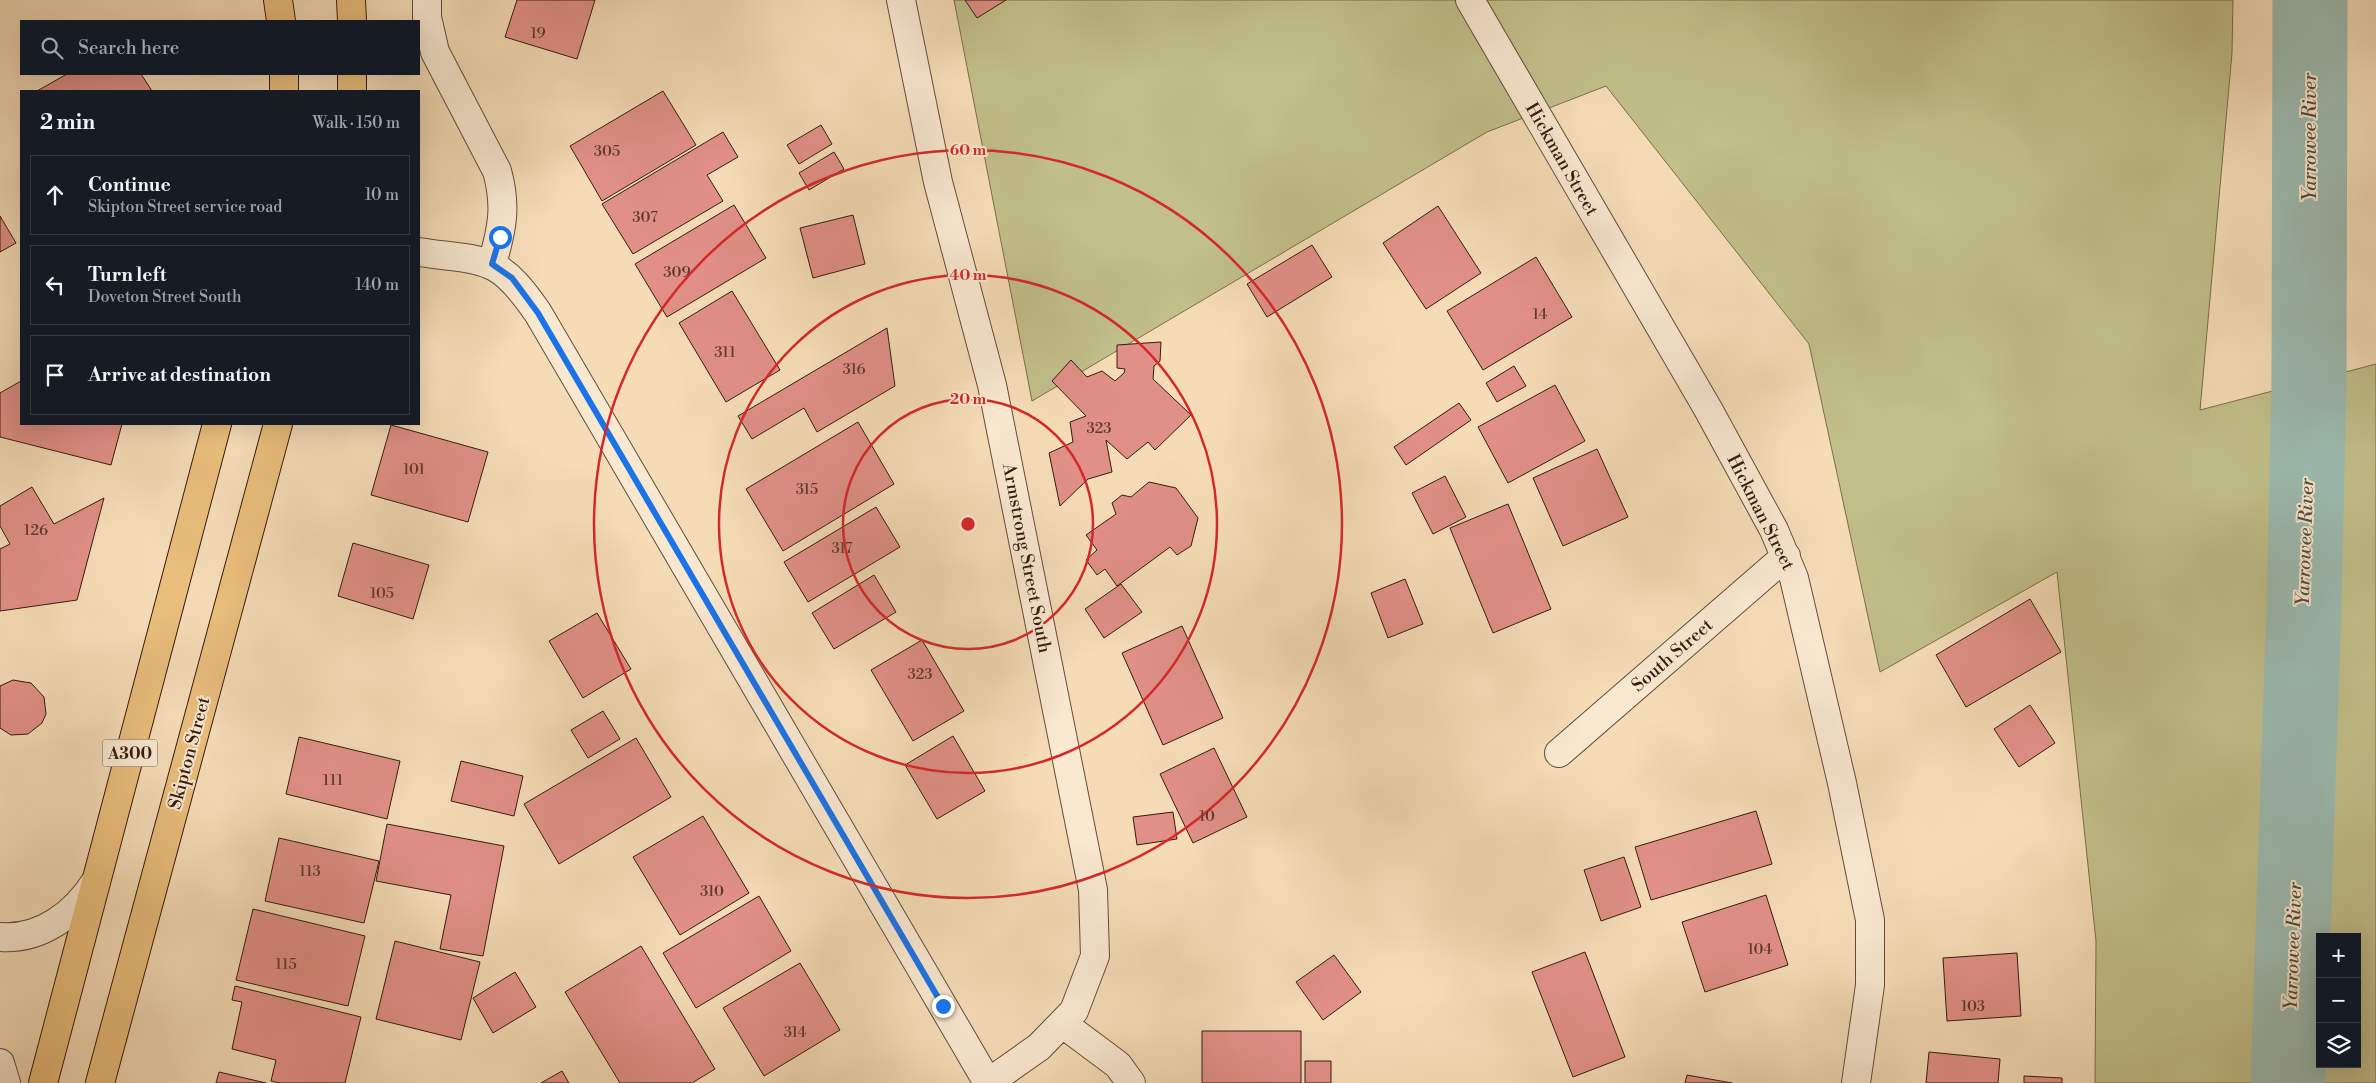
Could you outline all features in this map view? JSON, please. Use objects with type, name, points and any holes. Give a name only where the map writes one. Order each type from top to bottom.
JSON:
[{"type":"highway","points":[[278,0],[281,20]]},
{"type":"highway","points":[[351,0],[352,20]]},
{"type":"highway","points":[[284,75],[284,90]]},
{"type":"highway","points":[[352,75],[352,90]]},
{"type":"highway","name":"A300","points":[[43,1083],[217,425]]},
{"type":"highway","name":"Skipton Street","points":[[100,1083],[278,425]]},
{"type":"street","points":[[427,0],[427,17],[435,52],[497,171],[503,197],[504,219],[492,264]]},
{"type":"street","name":"Armstrong Street South","points":[[901,0],[938,182],[992,385],[1093,890],[1095,956],[1074,1011],[1063,1024]]},
{"type":"street","name":"Hickman Street","points":[[1470,0],[1708,409],[1786,556],[1799,599],[1842,783],[1870,920],[1870,985],[1856,1083]]},
{"type":"street","points":[[420,252],[492,264],[512,278],[538,313],[988,1083],[1039,1047],[1063,1024],[1118,1065],[1131,1083]]},
{"type":"street","name":"South Street","points":[[1559,753],[1786,556]]},
{"type":"street","points":[[0,937],[21,936],[61,920],[80,903],[96,881]]},
{"type":"street","points":[[0,1063],[6,1083]]},
{"type":"shaded area","points":[[954,0],[2233,0],[2232,53],[2200,410],[2376,364],[2376,1083],[2095,1083],[2096,941],[2057,572],[1880,672],[1809,344],[1606,86],[1487,132],[1032,401]]},
{"type":"building","points":[[517,0],[595,0],[577,59],[505,37]]},
{"type":"building","points":[[965,0],[1006,0],[977,18]]},
{"type":"building","points":[[65,75],[142,75],[151,90],[39,90]]},
{"type":"building","points":[[663,91],[696,145],[602,201],[570,146]]},
{"type":"building","points":[[821,125],[832,144],[799,164],[787,145]]},
{"type":"building","points":[[723,132],[738,157],[707,175],[723,201],[633,254],[602,204]]},
{"type":"building","points":[[834,152],[844,169],[809,190],[799,173]]},
{"type":"building","points":[[734,205],[766,258],[667,317],[635,264]]},
{"type":"building","points":[[1438,206],[1481,273],[1426,309],[1383,243]]},
{"type":"building","points":[[853,215],[865,264],[813,278],[800,228]]},
{"type":"building","points":[[0,216],[16,243],[0,252]]},
{"type":"building","points":[[1312,245],[1332,277],[1267,317],[1247,284]]},
{"type":"building","points":[[1536,257],[1572,317],[1483,370],[1447,311]]},
{"type":"building","points":[[732,291],[780,370],[726,402],[679,323]]},
{"type":"building","points":[[887,328],[895,386],[817,432],[804,408],[752,439],[738,416]]},
{"type":"building","points":[[1161,342],[1160,361],[1154,366],[1153,379],[1191,415],[1155,450],[1148,442],[1127,459],[1106,440],[1112,472],[1088,479],[1060,506],[1049,453],[1073,442],[1070,422],[1086,416],[1052,381],[1071,360],[1087,377],[1102,371],[1115,381],[1124,373],[1125,369],[1117,368],[1117,345]]},
{"type":"building","points":[[1514,366],[1526,386],[1497,402],[1486,383]]},
{"type":"building","points":[[20,382],[20,425],[122,425],[111,465],[0,437],[0,393]]},
{"type":"building","points":[[1555,385],[1585,441],[1508,483],[1478,427]]},
{"type":"building","points":[[1459,403],[1471,420],[1406,465],[1394,447]]},
{"type":"building","points":[[858,422],[894,484],[783,551],[746,489]]},
{"type":"building","points":[[391,425],[488,452],[468,522],[371,495]]},
{"type":"building","points":[[1597,449],[1628,517],[1563,546],[1533,478]]},
{"type":"building","points":[[1445,476],[1466,517],[1433,534],[1412,493]]},
{"type":"building","points":[[1149,482],[1176,488],[1198,518],[1191,546],[1177,555],[1170,547],[1117,586],[1105,569],[1097,575],[1086,560],[1097,550],[1086,535],[1116,514],[1112,503],[1122,495],[1131,497]]},
{"type":"building","points":[[32,487],[54,524],[104,498],[77,600],[0,611],[0,549],[10,544],[0,526],[0,506]]},
{"type":"building","points":[[1508,504],[1551,609],[1493,633],[1450,528]]},
{"type":"building","points":[[876,507],[900,547],[808,602],[784,562]]},
{"type":"building","points":[[353,543],[429,565],[413,619],[338,596]]},
{"type":"building","points":[[874,575],[896,612],[834,649],[812,613]]},
{"type":"building","points":[[1405,579],[1423,624],[1388,638],[1371,593]]},
{"type":"building","points":[[1121,584],[1142,612],[1104,638],[1085,609]]},
{"type":"building","points":[[2030,599],[2061,652],[1966,707],[1936,655]]},
{"type":"building","points":[[597,613],[631,669],[583,698],[549,641]]},
{"type":"building","points":[[1182,626],[1223,718],[1163,745],[1122,653]]},
{"type":"building","points":[[922,640],[964,711],[913,741],[871,670]]},
{"type":"building","points":[[13,680],[31,683],[44,697],[46,714],[42,723],[28,734],[11,735],[0,728],[0,686]]},
{"type":"building","points":[[2030,705],[2055,743],[2019,767],[1994,729]]},
{"type":"building","points":[[603,711],[620,739],[588,758],[571,730]]},
{"type":"building","points":[[953,736],[985,791],[937,819],[905,765]]},
{"type":"building","points":[[299,737],[400,761],[387,819],[286,794]]},
{"type":"building","points":[[636,738],[671,797],[559,864],[524,804]]},
{"type":"building","points":[[1214,748],[1247,817],[1193,843],[1160,774]]},
{"type":"building","points":[[461,761],[523,776],[514,816],[451,801]]},
{"type":"building","points":[[1756,811],[1772,864],[1651,900],[1635,847]]},
{"type":"building","points":[[1173,812],[1177,839],[1137,845],[1133,817]]},
{"type":"building","points":[[703,816],[749,893],[680,935],[633,857]]},
{"type":"building","points":[[387,824],[504,846],[483,956],[440,949],[451,895],[376,881]]},
{"type":"building","points":[[279,838],[379,861],[364,923],[265,901]]},
{"type":"building","points":[[1624,857],[1641,907],[1601,921],[1584,870]]},
{"type":"building","points":[[1766,895],[1788,965],[1705,992],[1682,922]]},
{"type":"building","points":[[759,896],[791,951],[696,1008],[663,953]]},
{"type":"building","points":[[253,909],[365,936],[348,1006],[236,980]]},
{"type":"building","points":[[395,941],[480,962],[461,1040],[376,1019]]},
{"type":"building","points":[[641,946],[715,1069],[692,1083],[620,1083],[565,992]]},
{"type":"building","points":[[1585,952],[1625,1057],[1573,1077],[1532,972]]},
{"type":"building","points":[[2017,953],[2021,1016],[1947,1021],[1943,958]]},
{"type":"building","points":[[1334,955],[1361,992],[1323,1020],[1296,982]]},
{"type":"building","points":[[800,963],[840,1030],[764,1076],[723,1008]]},
{"type":"building","points":[[515,972],[536,1007],[493,1033],[473,998]]},
{"type":"building","points":[[235,986],[361,1017],[345,1083],[280,1083],[271,1081],[276,1060],[232,1049],[242,1002],[232,1000]]},
{"type":"building","points":[[1202,1031],[1301,1031],[1301,1083],[1202,1083]]},
{"type":"building","points":[[1929,1052],[2000,1059],[1998,1083],[1926,1083]]},
{"type":"building","points":[[1305,1061],[1331,1061],[1331,1083],[1305,1083]]},
{"type":"building","points":[[562,1071],[569,1083],[541,1083]]},
{"type":"building","points":[[219,1072],[266,1083],[216,1083]]},
{"type":"building","points":[[1687,1075],[1732,1083],[1685,1083]]},
{"type":"building","points":[[2024,1076],[2062,1078],[2062,1083],[2024,1083]]},
{"type":"waterway","name":"Yarrowee River","points":[[2288,1083],[2304,605],[2309,383],[2310,0]]},
{"type":"route","points":[[500,237],[492,264],[512,278],[538,313],[943,1006]]}]
